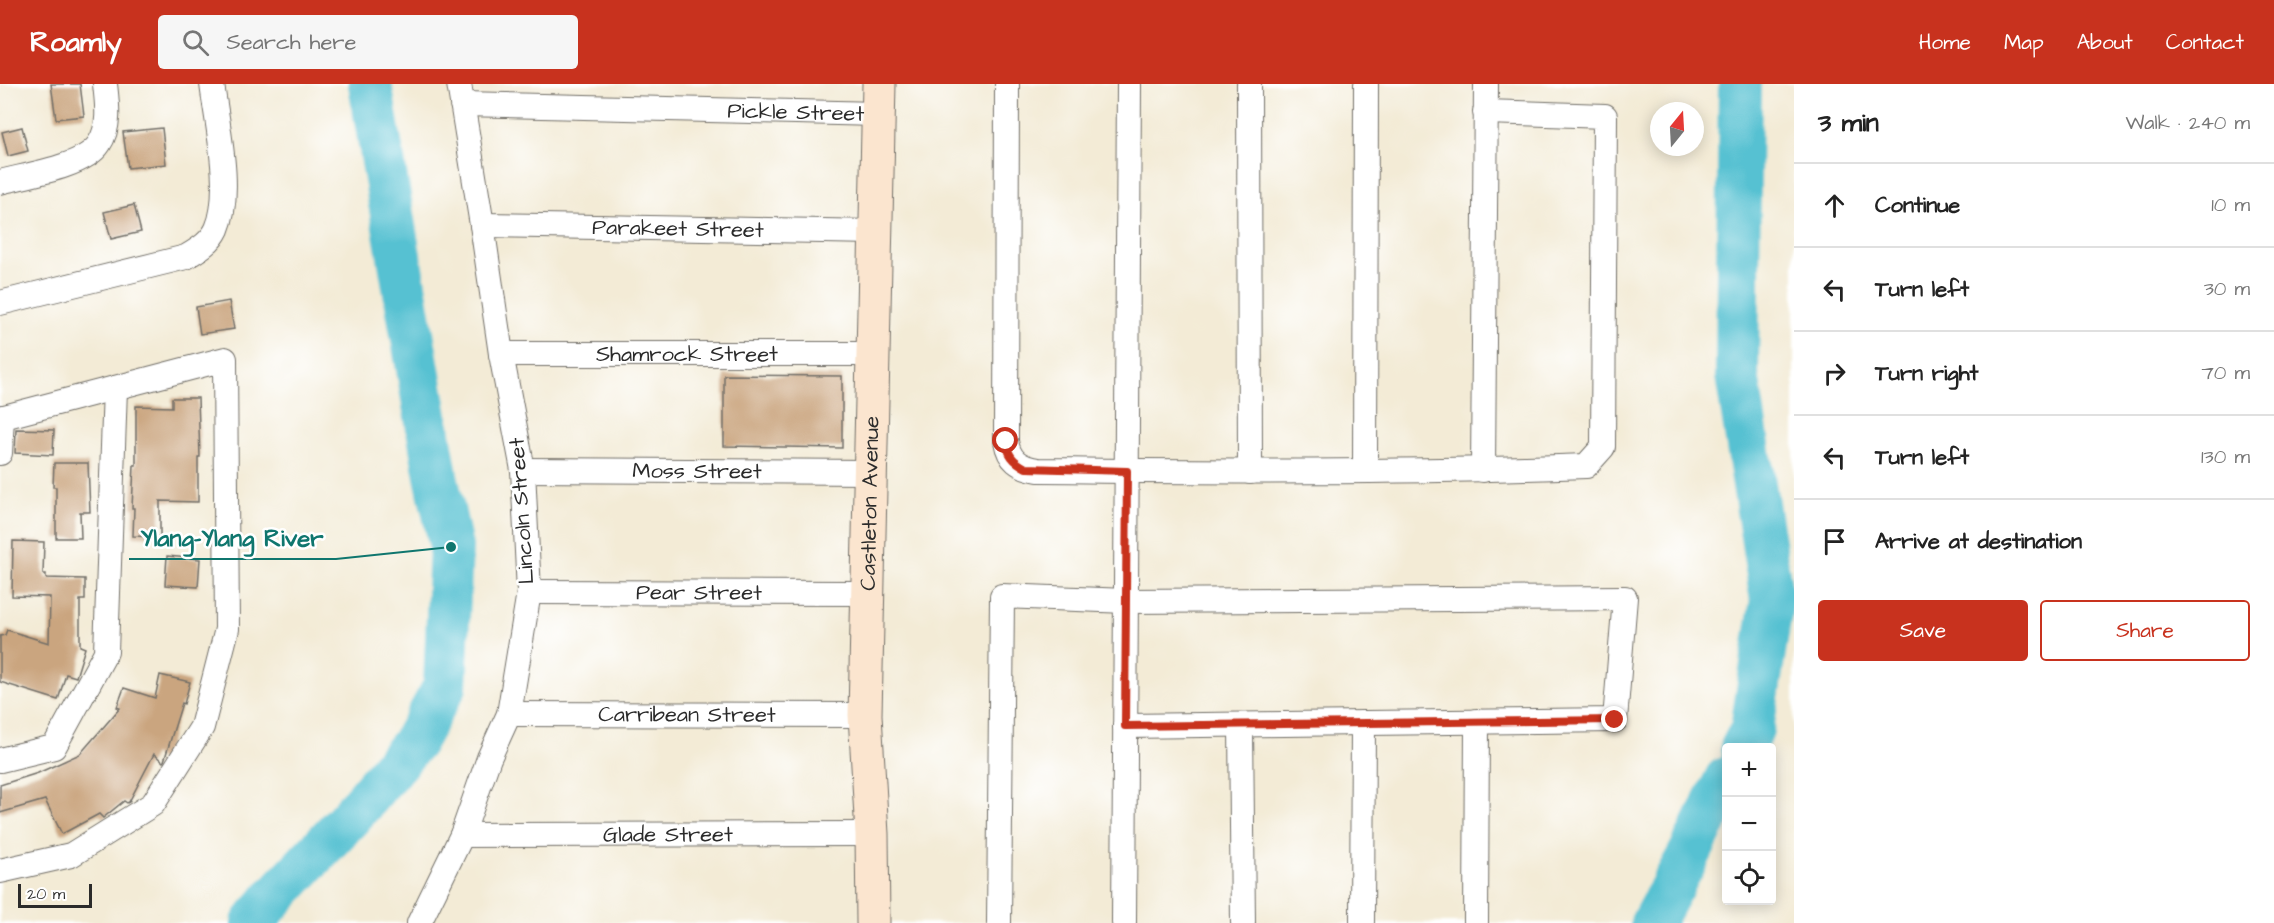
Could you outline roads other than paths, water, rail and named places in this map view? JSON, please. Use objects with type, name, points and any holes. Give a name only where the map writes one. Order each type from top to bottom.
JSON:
[{"type":"street","points":[[0,182],[71,163],[86,155],[99,144],[105,130],[108,111],[105,84]]},
{"type":"street","points":[[0,303],[186,256],[205,246],[217,230],[224,207],[224,182],[212,84]]},
{"type":"street","points":[[1007,84],[1006,441],[1008,454],[1026,468],[1250,472],[1483,470],[1586,466],[1603,447],[1605,116],[1485,112]]},
{"type":"street","points":[[1124,923],[1129,84]]},
{"type":"street","points":[[1249,84],[1250,472]]},
{"type":"street","points":[[1365,471],[1366,84]]},
{"type":"street","points":[[1483,470],[1485,84]]},
{"type":"street","name":"Pickle Street","points":[[460,94],[878,99]]},
{"type":"street","name":"Lincoln Street","points":[[419,923],[462,835],[489,758],[509,714],[529,592],[523,470],[501,354],[483,225],[460,94]]},
{"type":"street","name":"Castleton Avenue","points":[[873,923],[872,834],[865,715],[878,99]]},
{"type":"street","name":"Parakeet Street","points":[[483,225],[876,232]]},
{"type":"street","name":"Shamrock Street","points":[[501,354],[873,354]]},
{"type":"street","points":[[0,453],[1,417],[225,358],[227,629],[202,727],[153,804],[71,855],[0,872]]},
{"type":"street","points":[[0,760],[54,747],[106,652],[114,388]]},
{"type":"street","name":"Moss Street","points":[[523,470],[870,472]]},
{"type":"street","name":"Pear Street","points":[[529,592],[868,593]]},
{"type":"street","points":[[999,923],[1002,597],[1126,601],[1625,598],[1615,720],[1125,726]]},
{"type":"street","name":"Carribean Street","points":[[509,714],[865,715]]},
{"type":"street","points":[[1476,923],[1477,721]]},
{"type":"street","points":[[1362,923],[1363,723]]},
{"type":"street","points":[[1240,725],[1243,923]]},
{"type":"street","name":"Glade Street","points":[[462,835],[872,834]]},
{"type":"waterway","points":[[253,923],[351,816],[414,742],[445,686],[451,547],[436,476],[370,84]]},
{"type":"waterway","points":[[1740,84],[1737,375],[1772,600],[1752,729],[1745,743]]},
{"type":"waterway","points":[[1652,923],[1722,787]]},
{"type":"place","name":"Ylang-Ylang River","points":[[451,547]]}]
